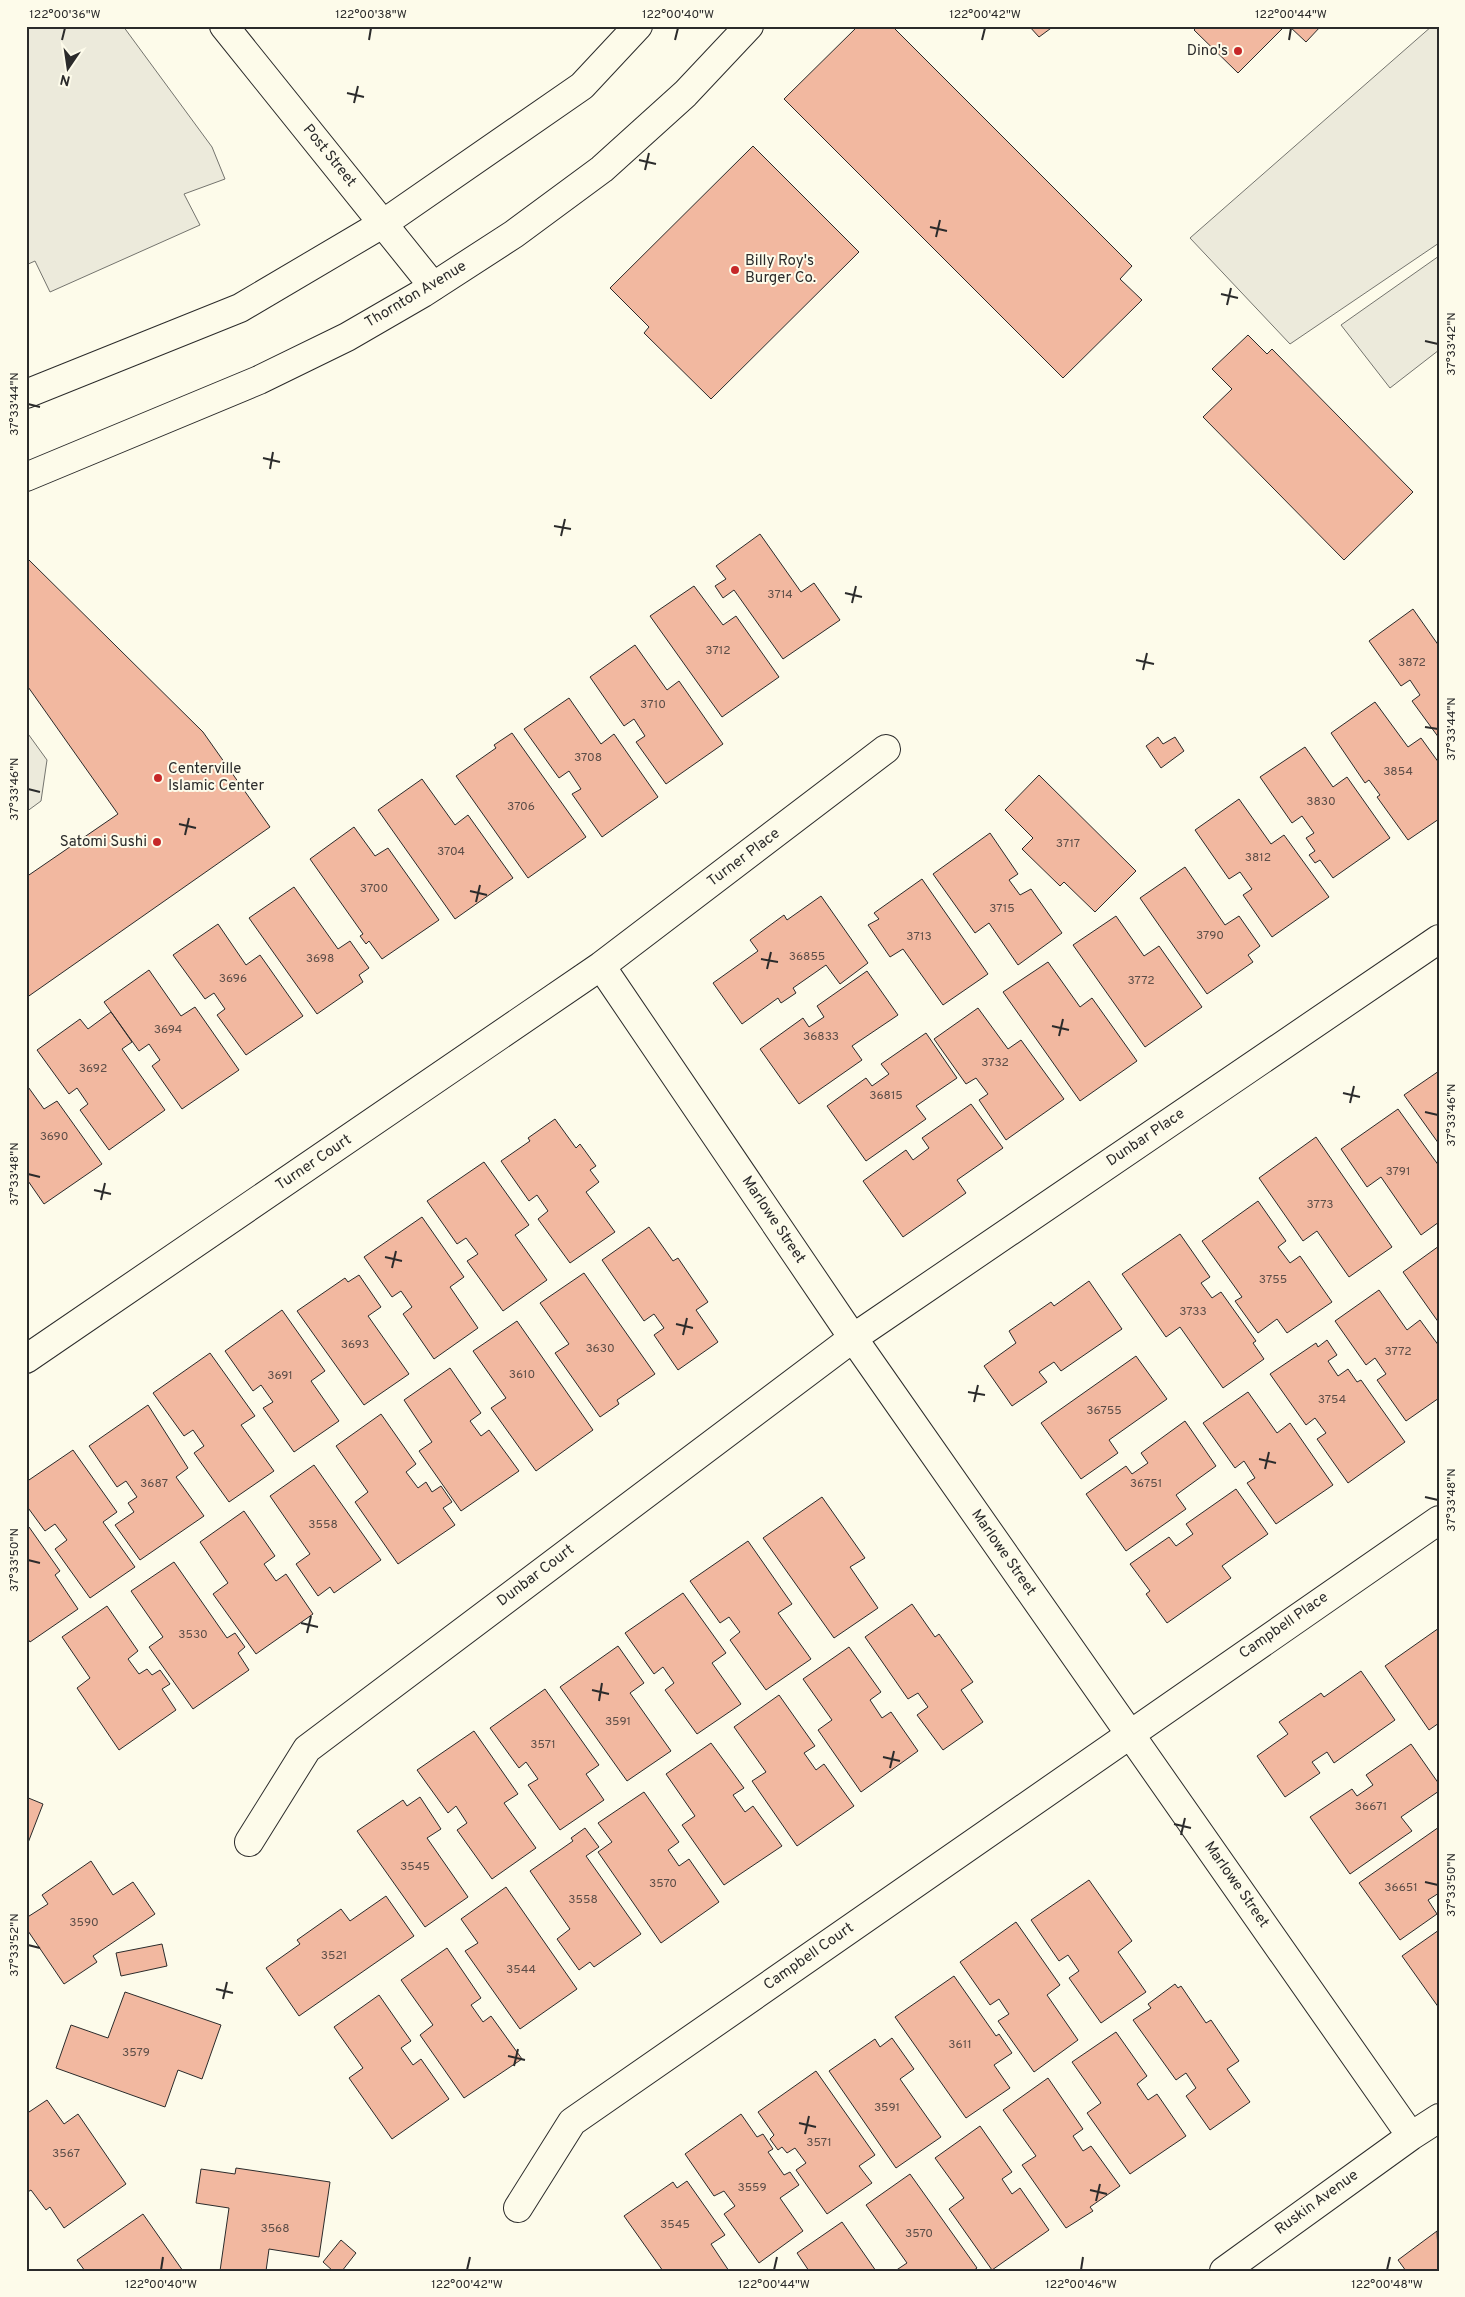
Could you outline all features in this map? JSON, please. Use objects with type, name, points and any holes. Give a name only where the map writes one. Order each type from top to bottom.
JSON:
[{"type":"street","name":"Post Street","points":[[224,26],[433,286]]},
{"type":"street","points":[[26,394],[240,308],[384,223],[582,86],[638,26]]},
{"type":"street","name":"Thornton Avenue","points":[[26,477],[259,380],[347,337],[433,286],[514,234],[602,169],[685,94],[749,26]]},
{"type":"street","name":"Turner Place","points":[[601,966],[886,749]]},
{"type":"street","name":"Dunbar Place","points":[[852,1338],[1439,939]]},
{"type":"street","name":"Marlowe Street","points":[[601,966],[852,1338],[1411,2136]]},
{"type":"street","name":"Turner Court","points":[[26,1359],[601,966]]},
{"type":"street","name":"Dunbar Court","points":[[249,1842],[307,1748],[852,1338]]},
{"type":"street","name":"Campbell Place","points":[[1130,1733],[1439,1520]]},
{"type":"street","name":"Campbell Court","points":[[518,2208],[572,2122],[1130,1733]]},
{"type":"street","name":"Ruskin Avenue","points":[[1224,2271],[1411,2136],[1439,2118]]},
{"type":"shaded area","points":[[26,26],[123,26],[212,147],[225,179],[184,194],[200,225],[50,292],[35,261],[26,265]]},
{"type":"shaded area","points":[[1432,26],[1439,26],[1439,243],[1290,344],[1190,238]]},
{"type":"shaded area","points":[[1439,256],[1439,350],[1390,388],[1341,325]]},
{"type":"shaded area","points":[[26,731],[47,760],[41,801],[26,812]]},
{"type":"building","points":[[858,26],[892,26],[1132,266],[1120,279],[1142,300],[1063,378],[784,99]]},
{"type":"building","points":[[1029,26],[1054,26],[1039,37]]},
{"type":"building","name":"Dino's","points":[[1198,26],[1285,26],[1238,73],[1194,30]]},
{"type":"building","points":[[1289,26],[1321,26],[1306,42]]},
{"type":"building","name":"Billy Roy's Burger Co.","points":[[753,146],[859,252],[711,399],[644,333],[649,327],[610,288]]},
{"type":"building","points":[[1248,335],[1267,354],[1272,349],[1413,492],[1344,560],[1203,417],[1232,389],[1212,369]]},
{"type":"building","points":[[760,534],[801,592],[814,583],[840,620],[783,659],[734,590],[723,598],[715,586],[726,579],[716,566]]},
{"type":"building","points":[[29,560],[203,732],[270,827],[26,998],[26,877],[118,814],[26,684],[26,561]]},
{"type":"building","points":[[694,586],[723,625],[736,616],[779,677],[722,717],[650,616]]},
{"type":"building","points":[[1413,609],[1439,646],[1439,738],[1412,701],[1420,695],[1410,680],[1401,686],[1369,641]]},
{"type":"building","points":[[635,645],[667,690],[679,681],[723,744],[666,784],[636,742],[645,736],[634,719],[624,726],[590,677]]},
{"type":"building","points":[[569,698],[601,744],[614,734],[658,797],[602,837],[572,794],[581,789],[569,771],[559,778],[524,729]]},
{"type":"building","points":[[1375,702],[1408,747],[1421,738],[1439,763],[1439,819],[1408,840],[1377,797],[1380,795],[1369,780],[1365,783],[1331,733]]},
{"type":"building","points":[[512,733],[586,837],[528,878],[456,776],[496,748],[494,745]]},
{"type":"building","points":[[1158,737],[1163,744],[1175,737],[1184,751],[1161,768],[1146,746]]},
{"type":"building","points":[[1305,747],[1333,787],[1347,777],[1390,838],[1333,878],[1320,860],[1315,863],[1309,855],[1315,851],[1306,838],[1314,833],[1302,816],[1292,823],[1260,777]]},
{"type":"building","points":[[1039,775],[1136,871],[1095,912],[1064,882],[1060,886],[1022,849],[1033,838],[1005,810]]},
{"type":"building","points":[[422,779],[455,825],[468,815],[513,878],[455,919],[378,810]]},
{"type":"building","points":[[1239,799],[1271,844],[1284,835],[1329,897],[1272,937],[1243,895],[1252,889],[1240,872],[1229,879],[1195,830]]},
{"type":"building","points":[[354,827],[375,856],[388,848],[439,920],[382,959],[369,941],[366,944],[360,936],[363,934],[310,859]]},
{"type":"building","points":[[990,833],[1018,874],[1009,880],[1020,895],[1031,889],[1062,933],[1018,965],[989,923],[975,933],[933,874]]},
{"type":"building","points":[[1185,867],[1225,925],[1239,916],[1260,946],[1248,955],[1253,962],[1207,994],[1140,898]]},
{"type":"building","points":[[922,879],[988,974],[943,1005],[903,949],[890,957],[868,925],[879,919],[874,913]]},
{"type":"building","points":[[294,887],[338,949],[350,941],[369,968],[359,975],[363,982],[317,1014],[249,918]]},
{"type":"building","points":[[821,896],[868,963],[840,984],[826,965],[793,988],[796,993],[781,1003],[778,998],[742,1024],[713,983],[758,951],[750,940],[784,915],[787,920]]},
{"type":"building","points":[[1116,916],[1144,956],[1159,946],[1202,1007],[1145,1047],[1073,945]]},
{"type":"building","points":[[218,924],[246,965],[260,955],[303,1016],[246,1055],[217,1015],[225,1009],[214,993],[205,999],[173,955]]},
{"type":"building","points":[[1048,962],[1080,1007],[1092,998],[1137,1061],[1080,1101],[1003,992]]},
{"type":"building","points":[[149,970],[181,1016],[195,1007],[239,1070],[182,1109],[152,1066],[160,1060],[149,1044],[139,1051],[104,1002]]},
{"type":"building","points":[[867,971],[898,1015],[852,1046],[862,1060],[799,1104],[760,1049],[803,1018],[809,1027],[824,1017],[817,1006]]},
{"type":"building","points":[[978,1008],[1008,1049],[1021,1040],[1064,1099],[1006,1140],[979,1100],[988,1094],[976,1078],[966,1084],[934,1039]]},
{"type":"building","points":[[111,1012],[132,1042],[122,1049],[165,1110],[109,1150],[80,1110],[88,1104],[77,1088],[69,1094],[37,1050],[80,1019],[88,1029]]},
{"type":"building","points":[[926,1033],[957,1078],[916,1106],[926,1119],[866,1161],[827,1106],[866,1078],[872,1086],[889,1074],[881,1064]]},
{"type":"building","points":[[1439,1071],[1439,1144],[1404,1095]]},
{"type":"building","points":[[26,1084],[44,1109],[57,1101],[102,1164],[44,1204],[26,1178]]},
{"type":"building","points":[[971,1104],[1003,1148],[957,1180],[966,1193],[903,1237],[863,1181],[906,1150],[913,1160],[929,1148],[922,1138]]},
{"type":"building","points":[[1398,1109],[1439,1166],[1439,1222],[1421,1235],[1381,1177],[1367,1187],[1341,1149]]},
{"type":"building","points":[[555,1119],[576,1148],[580,1144],[596,1166],[590,1170],[599,1182],[586,1192],[615,1232],[570,1263],[538,1219],[548,1211],[537,1195],[529,1201],[501,1161],[530,1141],[528,1138]]},
{"type":"building","points":[[1316,1137],[1392,1247],[1349,1277],[1317,1231],[1303,1241],[1259,1178]]},
{"type":"building","points":[[484,1162],[529,1225],[515,1235],[547,1280],[503,1311],[467,1261],[478,1254],[466,1238],[457,1244],[427,1201]]},
{"type":"building","points":[[1258,1201],[1286,1241],[1278,1247],[1290,1263],[1300,1256],[1332,1302],[1287,1333],[1277,1319],[1258,1333],[1235,1301],[1242,1297],[1202,1241]]},
{"type":"building","points":[[422,1217],[464,1277],[450,1287],[478,1328],[434,1359],[403,1314],[412,1307],[401,1291],[392,1297],[364,1257]]},
{"type":"building","points":[[649,1227],[673,1261],[678,1258],[708,1302],[696,1310],[718,1342],[678,1370],[654,1335],[664,1328],[654,1314],[644,1321],[602,1260]]},
{"type":"building","points":[[1180,1234],[1210,1277],[1201,1283],[1212,1298],[1221,1292],[1256,1341],[1253,1343],[1264,1359],[1223,1388],[1180,1327],[1166,1337],[1122,1274]]},
{"type":"building","points":[[1439,1246],[1439,1323],[1403,1272]]},
{"type":"building","points":[[584,1273],[655,1374],[617,1400],[619,1404],[600,1417],[555,1353],[569,1344],[540,1303]]},
{"type":"building","points":[[359,1275],[381,1307],[368,1316],[409,1374],[364,1405],[297,1311],[345,1278],[348,1282]]},
{"type":"building","points":[[1089,1281],[1122,1329],[1061,1371],[1054,1362],[1039,1372],[1047,1382],[1012,1406],[984,1366],[1016,1343],[1009,1331],[1051,1302],[1054,1306]]},
{"type":"building","points":[[1379,1290],[1407,1330],[1420,1320],[1439,1346],[1439,1398],[1406,1421],[1377,1380],[1386,1374],[1375,1358],[1366,1365],[1335,1321]]},
{"type":"building","points":[[282,1310],[325,1371],[311,1381],[339,1421],[294,1452],[263,1408],[273,1402],[261,1385],[253,1391],[225,1351]]},
{"type":"building","points":[[517,1321],[593,1430],[536,1471],[491,1408],[506,1398],[473,1351]]},
{"type":"building","points":[[1327,1340],[1337,1355],[1328,1361],[1338,1376],[1348,1369],[1357,1382],[1361,1380],[1405,1442],[1348,1483],[1317,1439],[1326,1433],[1315,1418],[1306,1425],[1270,1374],[1316,1343],[1318,1347]]},
{"type":"building","points":[[210,1353],[255,1416],[241,1425],[274,1471],[229,1502],[194,1453],[204,1446],[193,1430],[184,1436],[153,1393]]},
{"type":"building","points":[[1136,1356],[1167,1399],[1109,1440],[1118,1453],[1081,1479],[1041,1423]]},
{"type":"building","points":[[450,1368],[481,1413],[470,1421],[481,1436],[489,1430],[519,1471],[461,1511],[419,1451],[432,1442],[404,1400]]},
{"type":"building","points":[[1248,1392],[1277,1433],[1290,1423],[1333,1485],[1276,1524],[1247,1483],[1255,1478],[1244,1461],[1235,1468],[1203,1423]]},
{"type":"building","points":[[148,1405],[188,1468],[176,1477],[204,1516],[140,1560],[115,1525],[134,1512],[128,1503],[137,1497],[126,1481],[117,1487],[89,1446]]},
{"type":"building","points":[[381,1414],[416,1464],[406,1472],[418,1488],[426,1482],[432,1492],[441,1486],[452,1502],[443,1508],[455,1525],[398,1564],[355,1502],[368,1492],[336,1446]]},
{"type":"building","points":[[1185,1421],[1216,1466],[1176,1495],[1186,1509],[1126,1551],[1086,1494],[1126,1466],[1132,1474],[1148,1463],[1141,1453]]},
{"type":"building","points":[[73,1450],[117,1512],[103,1522],[135,1567],[90,1598],[55,1549],[67,1540],[55,1524],[45,1531],[26,1505],[26,1482]]},
{"type":"building","points":[[314,1465],[381,1560],[334,1593],[330,1587],[318,1596],[296,1564],[310,1554],[270,1496]]},
{"type":"building","points":[[1236,1489],[1268,1534],[1222,1566],[1231,1578],[1167,1623],[1146,1594],[1150,1591],[1130,1564],[1169,1537],[1176,1546],[1193,1534],[1186,1524]]},
{"type":"building","points":[[822,1497],[865,1558],[850,1567],[878,1608],[834,1638],[763,1538]]},
{"type":"building","points":[[244,1511],[275,1556],[264,1564],[276,1581],[286,1574],[313,1614],[256,1654],[213,1594],[228,1583],[200,1542]]},
{"type":"building","points":[[29,1527],[60,1571],[55,1575],[78,1609],[30,1642],[26,1636],[26,1529]]},
{"type":"building","points":[[748,1541],[792,1604],[778,1613],[811,1659],[766,1690],[730,1640],[740,1632],[729,1617],[720,1623],[690,1581]]},
{"type":"building","points":[[174,1562],[227,1638],[235,1633],[245,1647],[238,1653],[249,1670],[193,1709],[149,1647],[163,1637],[131,1591]]},
{"type":"building","points":[[683,1593],[726,1653],[712,1663],[741,1704],[697,1734],[665,1690],[674,1683],[663,1667],[654,1674],[625,1633]]},
{"type":"building","points":[[912,1604],[935,1637],[939,1634],[973,1682],[961,1690],[983,1722],[943,1750],[917,1715],[928,1707],[918,1693],[908,1699],[865,1637]]},
{"type":"building","points":[[107,1606],[138,1651],[128,1659],[139,1674],[147,1669],[152,1675],[160,1670],[170,1684],[162,1689],[176,1710],[119,1750],[77,1688],[90,1678],[62,1637]]},
{"type":"building","points":[[1439,1628],[1439,1723],[1429,1730],[1385,1666]]},
{"type":"building","points":[[618,1646],[644,1683],[630,1693],[671,1751],[627,1781],[560,1687]]},
{"type":"building","points":[[849,1647],[881,1692],[870,1700],[882,1718],[891,1712],[918,1751],[861,1792],[818,1730],[832,1720],[803,1679]]},
{"type":"building","points":[[1361,1671],[1395,1720],[1334,1763],[1327,1752],[1312,1762],[1320,1773],[1285,1797],[1257,1756],[1288,1734],[1279,1722],[1321,1693],[1324,1697]]},
{"type":"building","points":[[545,1689],[599,1765],[586,1774],[604,1800],[560,1830],[528,1785],[538,1779],[526,1762],[519,1768],[490,1728]]},
{"type":"building","points":[[779,1695],[815,1746],[804,1753],[816,1770],[824,1764],[854,1806],[797,1846],[752,1781],[766,1772],[734,1727]]},
{"type":"building","points":[[474,1731],[518,1794],[504,1803],[536,1848],[492,1879],[457,1830],[467,1823],[456,1806],[448,1813],[417,1770]]},
{"type":"building","points":[[711,1743],[744,1788],[733,1795],[745,1812],[753,1806],[782,1846],[724,1885],[682,1825],[695,1816],[666,1774]]},
{"type":"building","points":[[1411,1744],[1439,1784],[1439,1791],[1401,1817],[1412,1831],[1350,1874],[1310,1817],[1352,1789],[1357,1796],[1373,1785],[1366,1775]]},
{"type":"building","points":[[644,1792],[679,1842],[668,1850],[679,1866],[689,1859],[719,1902],[661,1943],[598,1852],[612,1842],[598,1823]]},
{"type":"building","points":[[26,1797],[43,1804],[26,1848]]},
{"type":"building","points":[[420,1797],[441,1829],[427,1838],[468,1897],[425,1927],[357,1831],[403,1800],[407,1806]]},
{"type":"building","points":[[1439,1827],[1439,1893],[1428,1900],[1437,1914],[1400,1940],[1359,1883]]},
{"type":"building","points":[[585,1828],[599,1847],[586,1856],[641,1934],[594,1967],[590,1962],[579,1970],[557,1939],[570,1929],[530,1871],[573,1841],[571,1838]]},
{"type":"building","points":[[91,1861],[113,1895],[133,1882],[155,1914],[93,1956],[97,1962],[64,1984],[26,1928],[26,1918],[48,1904],[42,1895]]},
{"type":"building","points":[[1089,1880],[1132,1941],[1118,1952],[1146,1992],[1101,2023],[1069,1978],[1079,1971],[1068,1955],[1059,1961],[1031,1920]]},
{"type":"building","points":[[506,1887],[577,1989],[520,2029],[465,1951],[478,1943],[461,1919]]},
{"type":"building","points":[[386,1896],[414,1936],[299,2016],[266,1968],[300,1944],[297,1940],[341,1909],[350,1921]]},
{"type":"building","points":[[1016,1922],[1060,1985],[1047,1995],[1078,2040],[1034,2072],[998,2021],[1009,2014],[999,1999],[990,2005],[960,1962]]},
{"type":"building","points":[[1439,1930],[1439,2008],[1402,1956]]},
{"type":"building","points":[[162,1944],[167,1966],[121,1976],[116,1953]]},
{"type":"building","points":[[447,1948],[481,1998],[471,2005],[483,2022],[491,2016],[522,2059],[464,2098],[420,2035],[433,2025],[401,1980]]},
{"type":"building","points":[[954,1976],[996,2036],[999,2034],[1012,2053],[994,2065],[1010,2088],[966,2118],[895,2017]]},
{"type":"building","points":[[1175,1984],[1178,1988],[1181,1986],[1206,2023],[1211,2020],[1239,2061],[1227,2069],[1250,2102],[1210,2130],[1186,2096],[1196,2088],[1186,2073],[1176,2080],[1133,2020],[1151,2008],[1148,2004]]},
{"type":"building","points":[[125,1992],[221,2025],[202,2079],[178,2070],[165,2107],[56,2068],[71,2025],[108,2038]]},
{"type":"building","points":[[379,1995],[411,2041],[401,2048],[413,2065],[421,2059],[449,2099],[392,2139],[349,2078],[363,2068],[334,2027]]},
{"type":"building","points":[[1116,2032],[1147,2076],[1137,2084],[1148,2100],[1157,2094],[1186,2136],[1130,2174],[1087,2113],[1101,2103],[1072,2062]]},
{"type":"building","points":[[892,2038],[914,2069],[900,2079],[941,2137],[896,2168],[829,2071],[875,2039],[880,2047]]},
{"type":"building","points":[[816,2071],[875,2155],[859,2166],[872,2183],[827,2214],[796,2170],[806,2163],[795,2148],[787,2153],[782,2147],[778,2150],[770,2139],[774,2135],[758,2112]]},
{"type":"building","points":[[1048,2078],[1083,2129],[1073,2136],[1083,2151],[1091,2146],[1120,2186],[1090,2207],[1093,2211],[1066,2228],[1022,2165],[1036,2156],[1003,2110]]},
{"type":"building","points":[[47,2100],[64,2124],[78,2114],[126,2184],[64,2228],[50,2207],[46,2210],[31,2190],[26,2193],[26,2114]]},
{"type":"building","points":[[741,2114],[757,2137],[763,2134],[773,2149],[768,2152],[784,2175],[790,2172],[799,2185],[780,2198],[803,2231],[759,2263],[724,2214],[735,2206],[724,2191],[714,2196],[685,2154]]},
{"type":"building","points":[[980,2126],[1012,2172],[1002,2179],[1012,2194],[1020,2188],[1049,2230],[992,2270],[949,2209],[964,2198],[935,2158]]},
{"type":"building","points":[[236,2168],[330,2182],[319,2257],[269,2249],[266,2271],[220,2271],[229,2208],[196,2203],[201,2169],[235,2174]]},
{"type":"building","points":[[910,2174],[977,2268],[973,2271],[895,2271],[907,2263],[866,2205]]},
{"type":"building","points":[[687,2181],[725,2235],[711,2244],[729,2271],[663,2271],[624,2216],[673,2182],[677,2188]]},
{"type":"building","points":[[143,2214],[183,2271],[85,2271],[77,2260]]},
{"type":"building","points":[[842,2222],[876,2271],[809,2271],[797,2253]]},
{"type":"building","points":[[1437,2231],[1439,2271],[1406,2271],[1398,2260]]},
{"type":"building","points":[[341,2240],[356,2253],[342,2271],[333,2271],[323,2262]]},
{"type":"place","name":"Dino's","points":[[1238,51]]},
{"type":"place","name":"Billy Roy's Burger Co.","points":[[735,270]]},
{"type":"place","name":"Centerville Islamic Center","points":[[158,778]]},
{"type":"place","name":"Satomi Sushi","points":[[157,842]]}]
